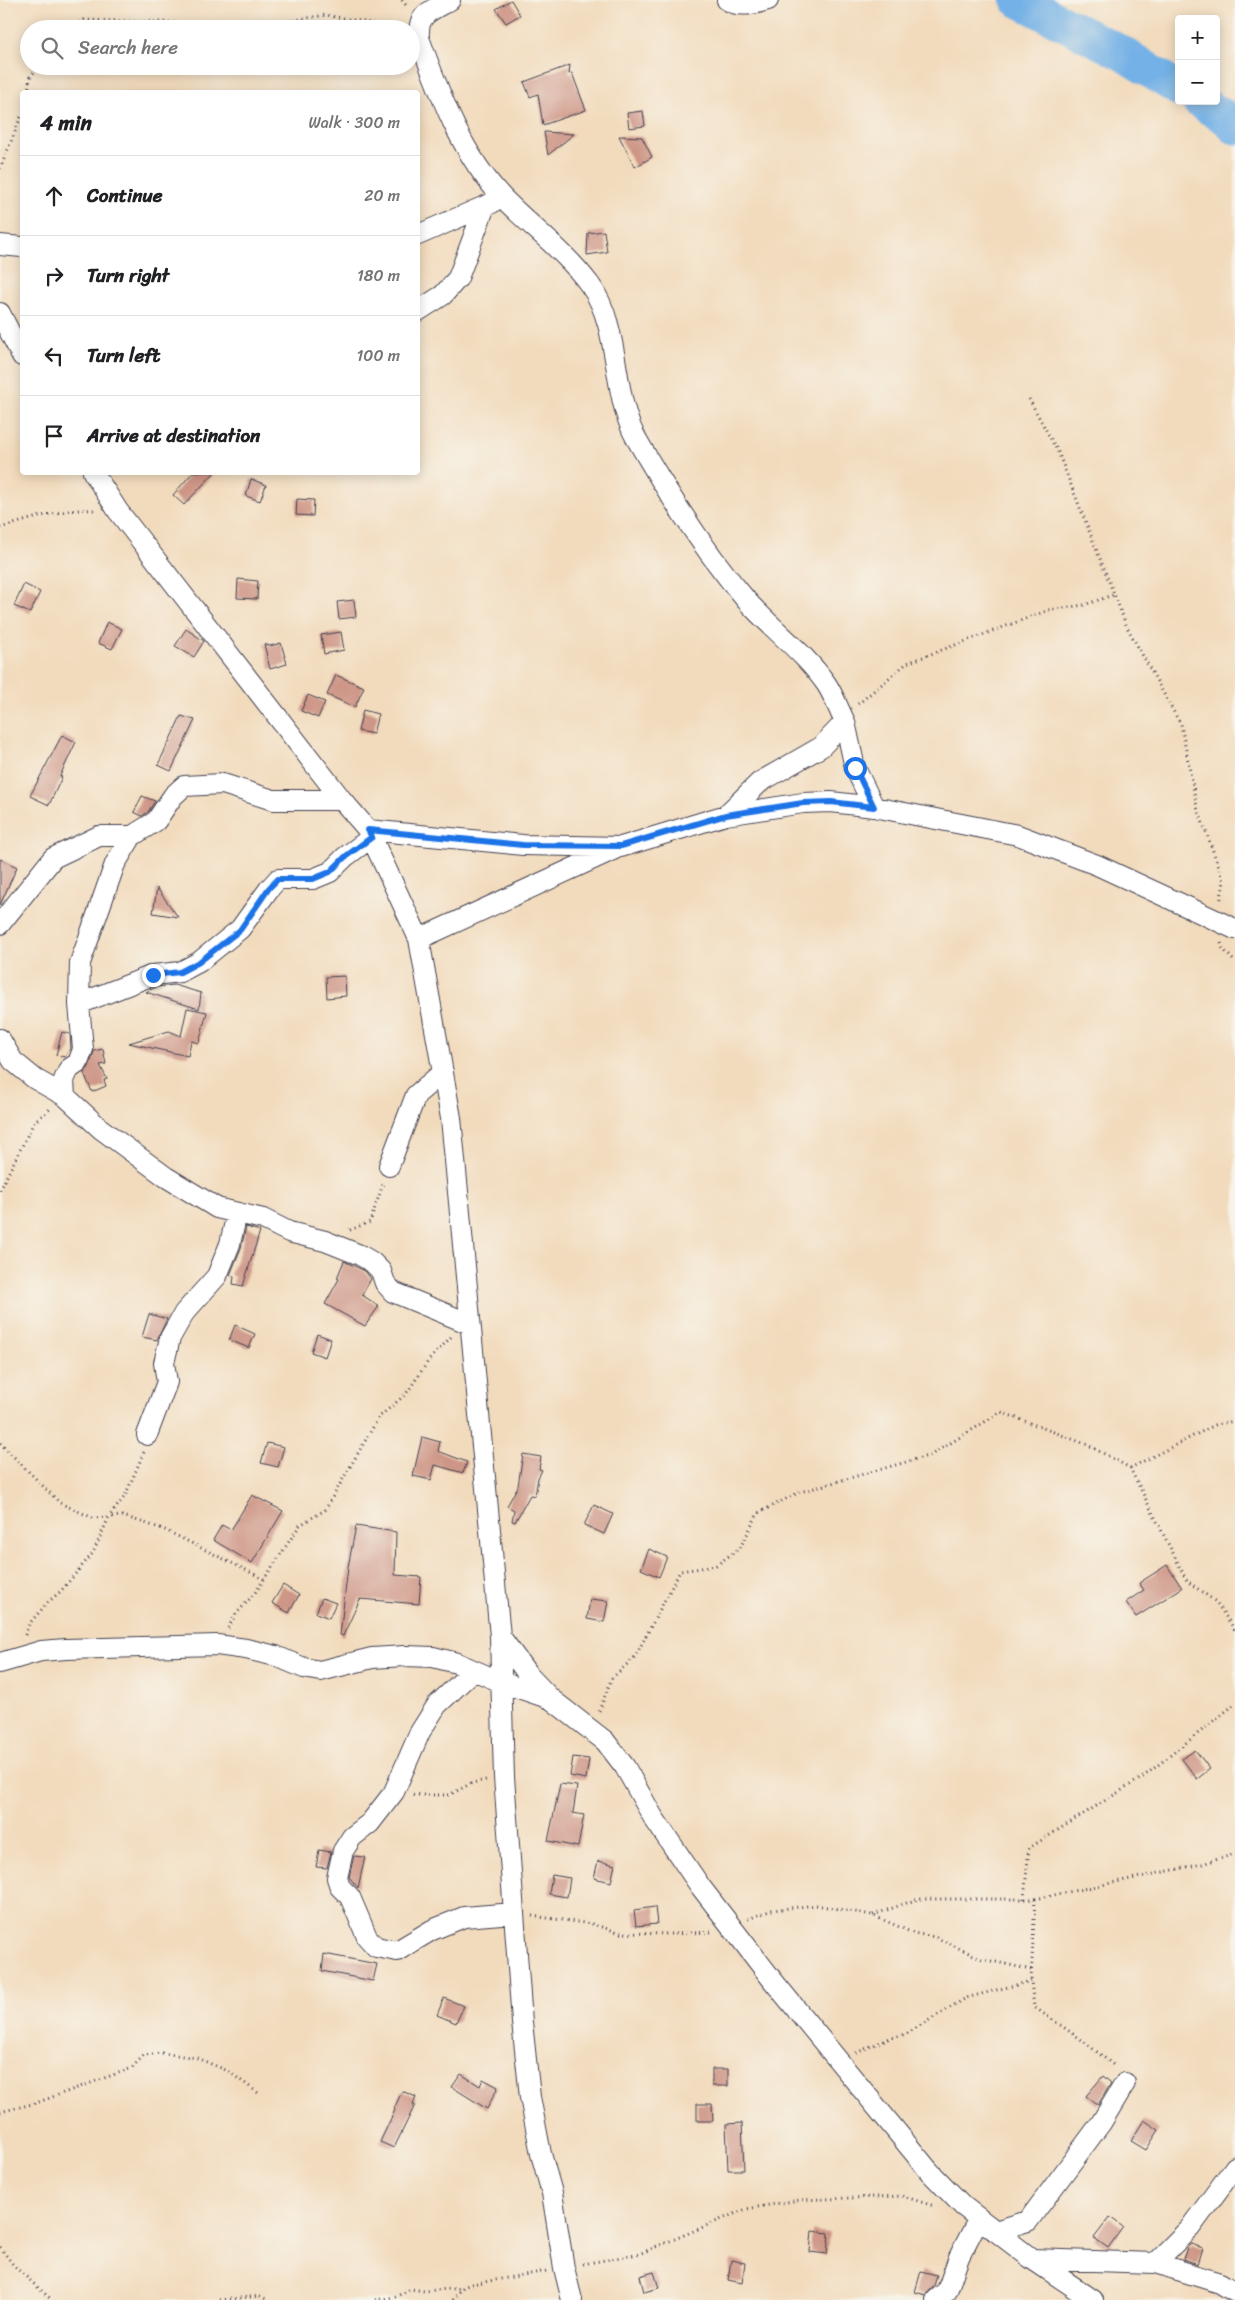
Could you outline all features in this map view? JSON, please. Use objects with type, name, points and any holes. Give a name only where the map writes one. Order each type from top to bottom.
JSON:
[{"type":"street","points":[[420,23],[426,14],[450,0]]},
{"type":"street","points":[[727,0],[732,3],[752,5],[768,0]]},
{"type":"street","points":[[420,41],[454,127],[482,172],[494,202],[553,244],[591,286],[602,308],[609,332],[625,412],[635,436],[697,535],[719,565],[748,602],[826,684],[845,722],[855,768],[874,807]]},
{"type":"street","points":[[420,234],[494,202]]},
{"type":"street","points":[[420,310],[443,295],[458,278],[494,202]]},
{"type":"street","points":[[0,244],[20,247]]},
{"type":"street","points":[[4,321],[20,352]]},
{"type":"street","points":[[95,475],[118,511],[370,834],[419,939],[451,1118],[500,1636],[504,1777],[522,2022],[530,2097],[541,2154],[552,2193],[564,2268],[572,2300]]},
{"type":"street","points":[[726,815],[760,782],[821,747],[845,722]]},
{"type":"street","points":[[65,1096],[64,1080],[69,1069],[78,1063],[83,1049],[79,1004],[80,963],[115,864],[132,836],[156,821],[173,796],[184,786],[223,784],[273,800],[342,800]]},
{"type":"street","points":[[419,939],[621,846],[726,815],[803,803],[831,802],[874,807],[1018,835],[1098,865],[1235,929]]},
{"type":"street","points":[[79,1004],[126,984],[153,975],[180,972],[199,962],[240,930],[269,888],[278,879],[313,879],[330,872],[370,834],[523,845],[621,846]]},
{"type":"street","points":[[0,924],[54,858],[99,836],[132,836]]},
{"type":"street","points":[[0,1039],[13,1062],[35,1079],[65,1096],[101,1129],[166,1177],[217,1208],[263,1219],[289,1232],[324,1241],[372,1262],[381,1272],[385,1283],[393,1292],[470,1324]]},
{"type":"street","points":[[389,1166],[416,1095],[443,1072]]},
{"type":"street","points":[[147,1434],[167,1382],[164,1363],[170,1338],[184,1313],[217,1276],[230,1244],[237,1213]]},
{"type":"street","points":[[500,1636],[529,1676],[551,1700],[605,1741],[625,1767],[653,1817],[731,1926],[838,2061],[929,2171],[963,2206],[1032,2259],[1093,2300]]},
{"type":"street","points":[[8,1660],[40,1651],[66,1649],[217,1646],[268,1654],[304,1668],[320,1671],[372,1658],[433,1657],[457,1663],[473,1671],[551,1700]]},
{"type":"street","points":[[473,1671],[437,1705],[420,1732],[394,1792],[370,1823],[352,1837],[343,1851],[337,1878],[340,1887],[350,1897],[367,1937],[376,1947],[397,1950],[432,1930],[464,1917],[514,1913]]},
{"type":"street","points":[[995,2231],[1028,2221],[1101,2123],[1125,2083]]},
{"type":"street","points":[[1155,2263],[1190,2228],[1235,2167]]},
{"type":"street","points":[[936,2300],[947,2291],[959,2257],[979,2218]]},
{"type":"street","points":[[1032,2259],[1155,2263],[1220,2283],[1235,2292]]},
{"type":"path","points":[[402,0],[414,20]]},
{"type":"path","points":[[295,20],[326,15],[354,20]]},
{"type":"path","points":[[28,90],[31,75]]},
{"type":"path","points":[[0,169],[20,119]]},
{"type":"path","points":[[1029,399],[1058,452],[1127,627],[1181,725],[1197,807],[1224,881],[1217,919]]},
{"type":"path","points":[[0,528],[54,513],[81,509],[118,511]]},
{"type":"path","points":[[845,722],[850,710],[907,663],[1048,610],[1084,605],[1114,594]]},
{"type":"path","points":[[0,1190],[34,1122],[65,1096]]},
{"type":"path","points":[[324,1241],[370,1222],[389,1166]]},
{"type":"path","points":[[217,1646],[236,1614],[255,1593],[300,1525],[325,1510],[379,1417],[406,1394],[429,1360],[452,1336],[470,1324]]},
{"type":"path","points":[[605,1741],[599,1711],[612,1678],[636,1657],[680,1571],[714,1566],[740,1548],[758,1513],[800,1492],[931,1455],[1001,1412],[1088,1445],[1130,1468],[1187,1581],[1216,1602],[1235,1630]]},
{"type":"path","points":[[1130,1468],[1217,1424],[1235,1422]]},
{"type":"path","points":[[8,1660],[29,1624],[49,1601],[60,1592],[93,1553],[109,1517],[125,1496],[149,1441],[147,1434]]},
{"type":"path","points":[[0,1443],[60,1503],[94,1518],[123,1516],[163,1529],[264,1579]]},
{"type":"path","points":[[1024,1899],[1029,1848],[1143,1777],[1235,1704]]},
{"type":"path","points":[[394,1792],[422,1797],[449,1795],[472,1784],[504,1777]]},
{"type":"path","points":[[872,1916],[918,1898],[1036,1899],[1202,1864],[1235,1854]]},
{"type":"path","points":[[1036,1899],[1031,1980],[1034,2007],[1082,2040],[1124,2073],[1125,2083]]},
{"type":"path","points":[[514,1913],[592,1924],[621,1933],[673,1934],[712,1932],[772,1910],[816,1905],[872,1916],[913,1933],[934,1937],[982,1959],[1032,1970]]},
{"type":"path","points":[[838,2061],[887,2039],[906,2034],[966,1998],[1031,1980]]},
{"type":"path","points":[[0,2112],[36,2104],[132,2068],[144,2055],[160,2054],[197,2058],[228,2071],[261,2095]]},
{"type":"path","points":[[453,2300],[464,2288],[472,2284],[639,2254],[746,2209],[799,2200],[902,2196],[940,2207]]},
{"type":"path","points":[[0,2247],[14,2266],[52,2300]]},
{"type":"path","points":[[375,2300],[395,2296],[411,2289],[424,2291],[464,2288]]},
{"type":"path","points":[[220,2300],[260,2296],[268,2300]]},
{"type":"building","points":[[511,0],[520,15],[506,23],[496,9]]},
{"type":"building","points":[[570,65],[569,74],[572,73],[586,110],[543,125],[538,94],[530,97],[524,82]]},
{"type":"building","points":[[643,111],[645,126],[629,128],[627,113]]},
{"type":"building","points":[[544,132],[574,134],[548,155]]},
{"type":"building","points":[[619,136],[642,137],[652,157],[635,167]]},
{"type":"building","points":[[604,231],[607,252],[587,255],[588,233]]},
{"type":"building","points":[[190,475],[212,475],[184,505],[173,495]]},
{"type":"building","points":[[251,479],[266,485],[260,501],[246,496]]},
{"type":"building","points":[[297,499],[314,500],[313,516],[296,515]]},
{"type":"building","points":[[238,579],[258,581],[257,599],[237,598]]},
{"type":"building","points":[[24,584],[40,592],[30,613],[14,606]]},
{"type":"building","points":[[354,600],[356,617],[339,619],[337,602]]},
{"type":"building","points":[[107,622],[122,629],[112,649],[98,643]]},
{"type":"building","points":[[186,629],[204,641],[194,657],[175,646]]},
{"type":"building","points":[[341,632],[344,650],[324,654],[321,635]]},
{"type":"building","points":[[281,643],[287,664],[270,669],[264,644],[270,646]]},
{"type":"building","points":[[336,675],[364,687],[355,707],[327,695]]},
{"type":"building","points":[[308,695],[325,702],[318,718],[301,711]]},
{"type":"building","points":[[363,710],[378,714],[373,734],[358,731]]},
{"type":"building","points":[[181,716],[195,720],[171,771],[158,765]]},
{"type":"building","points":[[62,735],[76,742],[49,805],[30,796]]},
{"type":"building","points":[[142,796],[155,801],[148,812],[142,816],[134,812]]},
{"type":"building","points":[[0,859],[17,867],[0,905]]},
{"type":"building","points":[[157,888],[178,917],[153,913]]},
{"type":"building","points":[[345,976],[346,996],[327,998],[326,977]]},
{"type":"building","points":[[174,985],[201,993],[199,1009],[146,992],[156,987]]},
{"type":"building","points":[[187,1008],[207,1012],[199,1043],[191,1041],[188,1056],[129,1043],[169,1031],[181,1036]]},
{"type":"building","points":[[62,1032],[70,1034],[71,1047],[65,1057],[56,1055]]},
{"type":"building","points":[[103,1049],[106,1064],[100,1065],[107,1079],[104,1080],[106,1086],[92,1092],[84,1073],[89,1067],[94,1051]]},
{"type":"building","points":[[246,1227],[260,1231],[243,1286],[233,1284],[234,1277],[230,1275],[241,1248]]},
{"type":"building","points":[[344,1261],[365,1271],[371,1279],[362,1295],[379,1306],[365,1326],[325,1304],[339,1279],[337,1278]]},
{"type":"building","points":[[149,1314],[167,1319],[157,1340],[142,1337]]},
{"type":"building","points":[[235,1325],[255,1334],[249,1348],[229,1340]]},
{"type":"building","points":[[317,1334],[331,1339],[325,1357],[311,1352]]},
{"type":"building","points":[[422,1437],[440,1442],[438,1451],[467,1462],[463,1473],[435,1465],[431,1480],[413,1476]]},
{"type":"building","points":[[267,1443],[284,1447],[278,1467],[261,1463]]},
{"type":"building","points":[[523,1454],[541,1457],[539,1469],[542,1470],[538,1478],[535,1496],[530,1495],[515,1522],[512,1521],[514,1510],[507,1506],[518,1486]]},
{"type":"building","points":[[252,1495],[283,1511],[252,1563],[213,1540],[222,1525],[231,1530]]},
{"type":"building","points":[[594,1505],[613,1514],[604,1534],[584,1525]]},
{"type":"building","points":[[356,1526],[396,1532],[395,1575],[421,1577],[419,1604],[360,1599],[343,1636],[340,1635],[348,1567]]},
{"type":"building","points":[[649,1549],[667,1557],[659,1577],[641,1569]]},
{"type":"building","points":[[1167,1565],[1182,1588],[1136,1617],[1126,1602],[1144,1590],[1139,1583]]},
{"type":"building","points":[[283,1585],[299,1595],[289,1613],[272,1603]]},
{"type":"building","points":[[322,1598],[336,1603],[329,1618],[316,1613]]},
{"type":"building","points":[[590,1599],[608,1601],[604,1622],[587,1619]]},
{"type":"building","points":[[1195,1750],[1210,1769],[1197,1779],[1182,1759]]},
{"type":"building","points":[[573,1757],[589,1759],[586,1779],[570,1776]]},
{"type":"building","points":[[560,1784],[577,1786],[573,1813],[584,1815],[578,1847],[548,1841]]},
{"type":"building","points":[[319,1850],[331,1852],[327,1868],[316,1867]]},
{"type":"building","points":[[354,1856],[365,1857],[358,1888],[349,1877]]},
{"type":"building","points":[[598,1861],[615,1865],[611,1882],[594,1878]]},
{"type":"building","points":[[552,1875],[570,1878],[567,1897],[549,1894]]},
{"type":"building","points":[[655,1907],[657,1924],[636,1926],[634,1910]]},
{"type":"building","points":[[324,1954],[377,1964],[373,1981],[322,1971]]},
{"type":"building","points":[[444,1998],[464,2006],[456,2023],[437,2015]]},
{"type":"building","points":[[712,2069],[728,2069],[728,2086],[712,2086]]},
{"type":"building","points":[[461,2074],[480,2086],[483,2079],[498,2087],[487,2109],[452,2087]]},
{"type":"building","points":[[1103,2076],[1111,2083],[1098,2105],[1086,2096]]},
{"type":"building","points":[[402,2091],[416,2097],[413,2105],[415,2105],[394,2148],[380,2142]]},
{"type":"building","points":[[697,2104],[712,2104],[713,2121],[697,2121]]},
{"type":"building","points":[[1144,2120],[1159,2130],[1146,2150],[1131,2141]]},
{"type":"building","points":[[742,2123],[744,2170],[728,2170],[726,2124]]},
{"type":"building","points":[[1110,2217],[1123,2227],[1108,2248],[1094,2238]]},
{"type":"building","points":[[812,2231],[829,2233],[827,2254],[810,2252]]},
{"type":"building","points":[[1191,2244],[1203,2248],[1198,2264],[1183,2259],[1187,2248]]},
{"type":"building","points":[[731,2260],[745,2263],[742,2283],[728,2280]]},
{"type":"building","points":[[921,2271],[937,2275],[934,2286],[926,2295],[915,2292]]},
{"type":"building","points":[[654,2272],[659,2288],[644,2292],[640,2276]]},
{"type":"waterway","points":[[1018,0],[1122,53],[1175,86]]},
{"type":"waterway","points":[[1205,105],[1229,120],[1235,127]]},
{"type":"route","points":[[153,975],[180,972],[199,962],[240,930],[269,888],[278,879],[293,877],[313,879],[330,872],[345,857],[372,837],[368,830],[523,845],[621,846],[726,815],[803,803],[831,802],[874,807],[855,768]]}]
